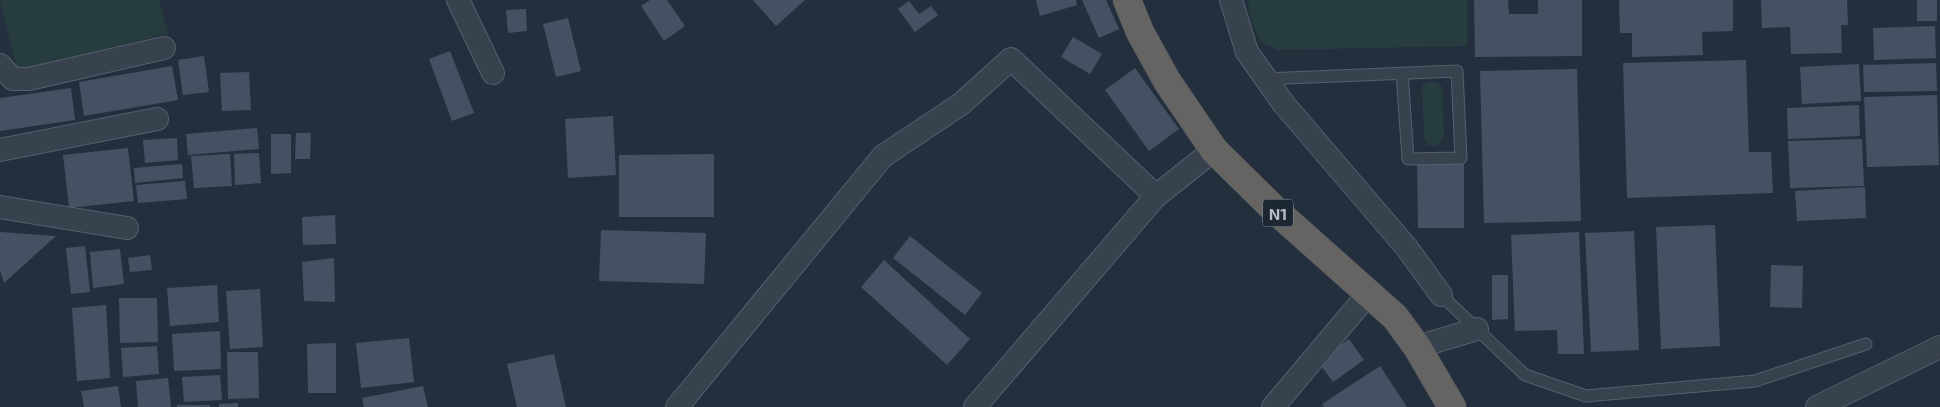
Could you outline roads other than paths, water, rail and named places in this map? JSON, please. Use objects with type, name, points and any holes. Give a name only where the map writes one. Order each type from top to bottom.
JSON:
[{"type":"highway","name":"N1","points":[[1127,0],[1140,32],[1167,81],[1214,150],[1276,211],[1395,317],[1418,347],[1452,407]]},
{"type":"street","points":[[458,0],[493,73]]},
{"type":"street","points":[[1231,0],[1247,52],[1265,79],[1319,147],[1407,248],[1441,295]]},
{"type":"street","points":[[0,65],[13,80],[29,79],[164,48]]},
{"type":"street","points":[[677,407],[883,156],[961,104],[1011,59],[1156,196]]},
{"type":"street","points":[[0,150],[157,119]]},
{"type":"street","points":[[976,407],[1156,196],[1214,150]]},
{"type":"street","points":[[0,207],[128,228]]},
{"type":"street","points":[[1273,407],[1369,293]]},
{"type":"street","points":[[1418,347],[1477,329]]},
{"type":"street","points":[[1817,407],[1940,347]]},
{"type":"lane","points":[[1265,79],[1402,73],[1457,71],[1461,158],[1408,159],[1402,73]]},
{"type":"lane","points":[[1441,295],[1525,376],[1586,396],[1755,381],[1866,344]]}]
